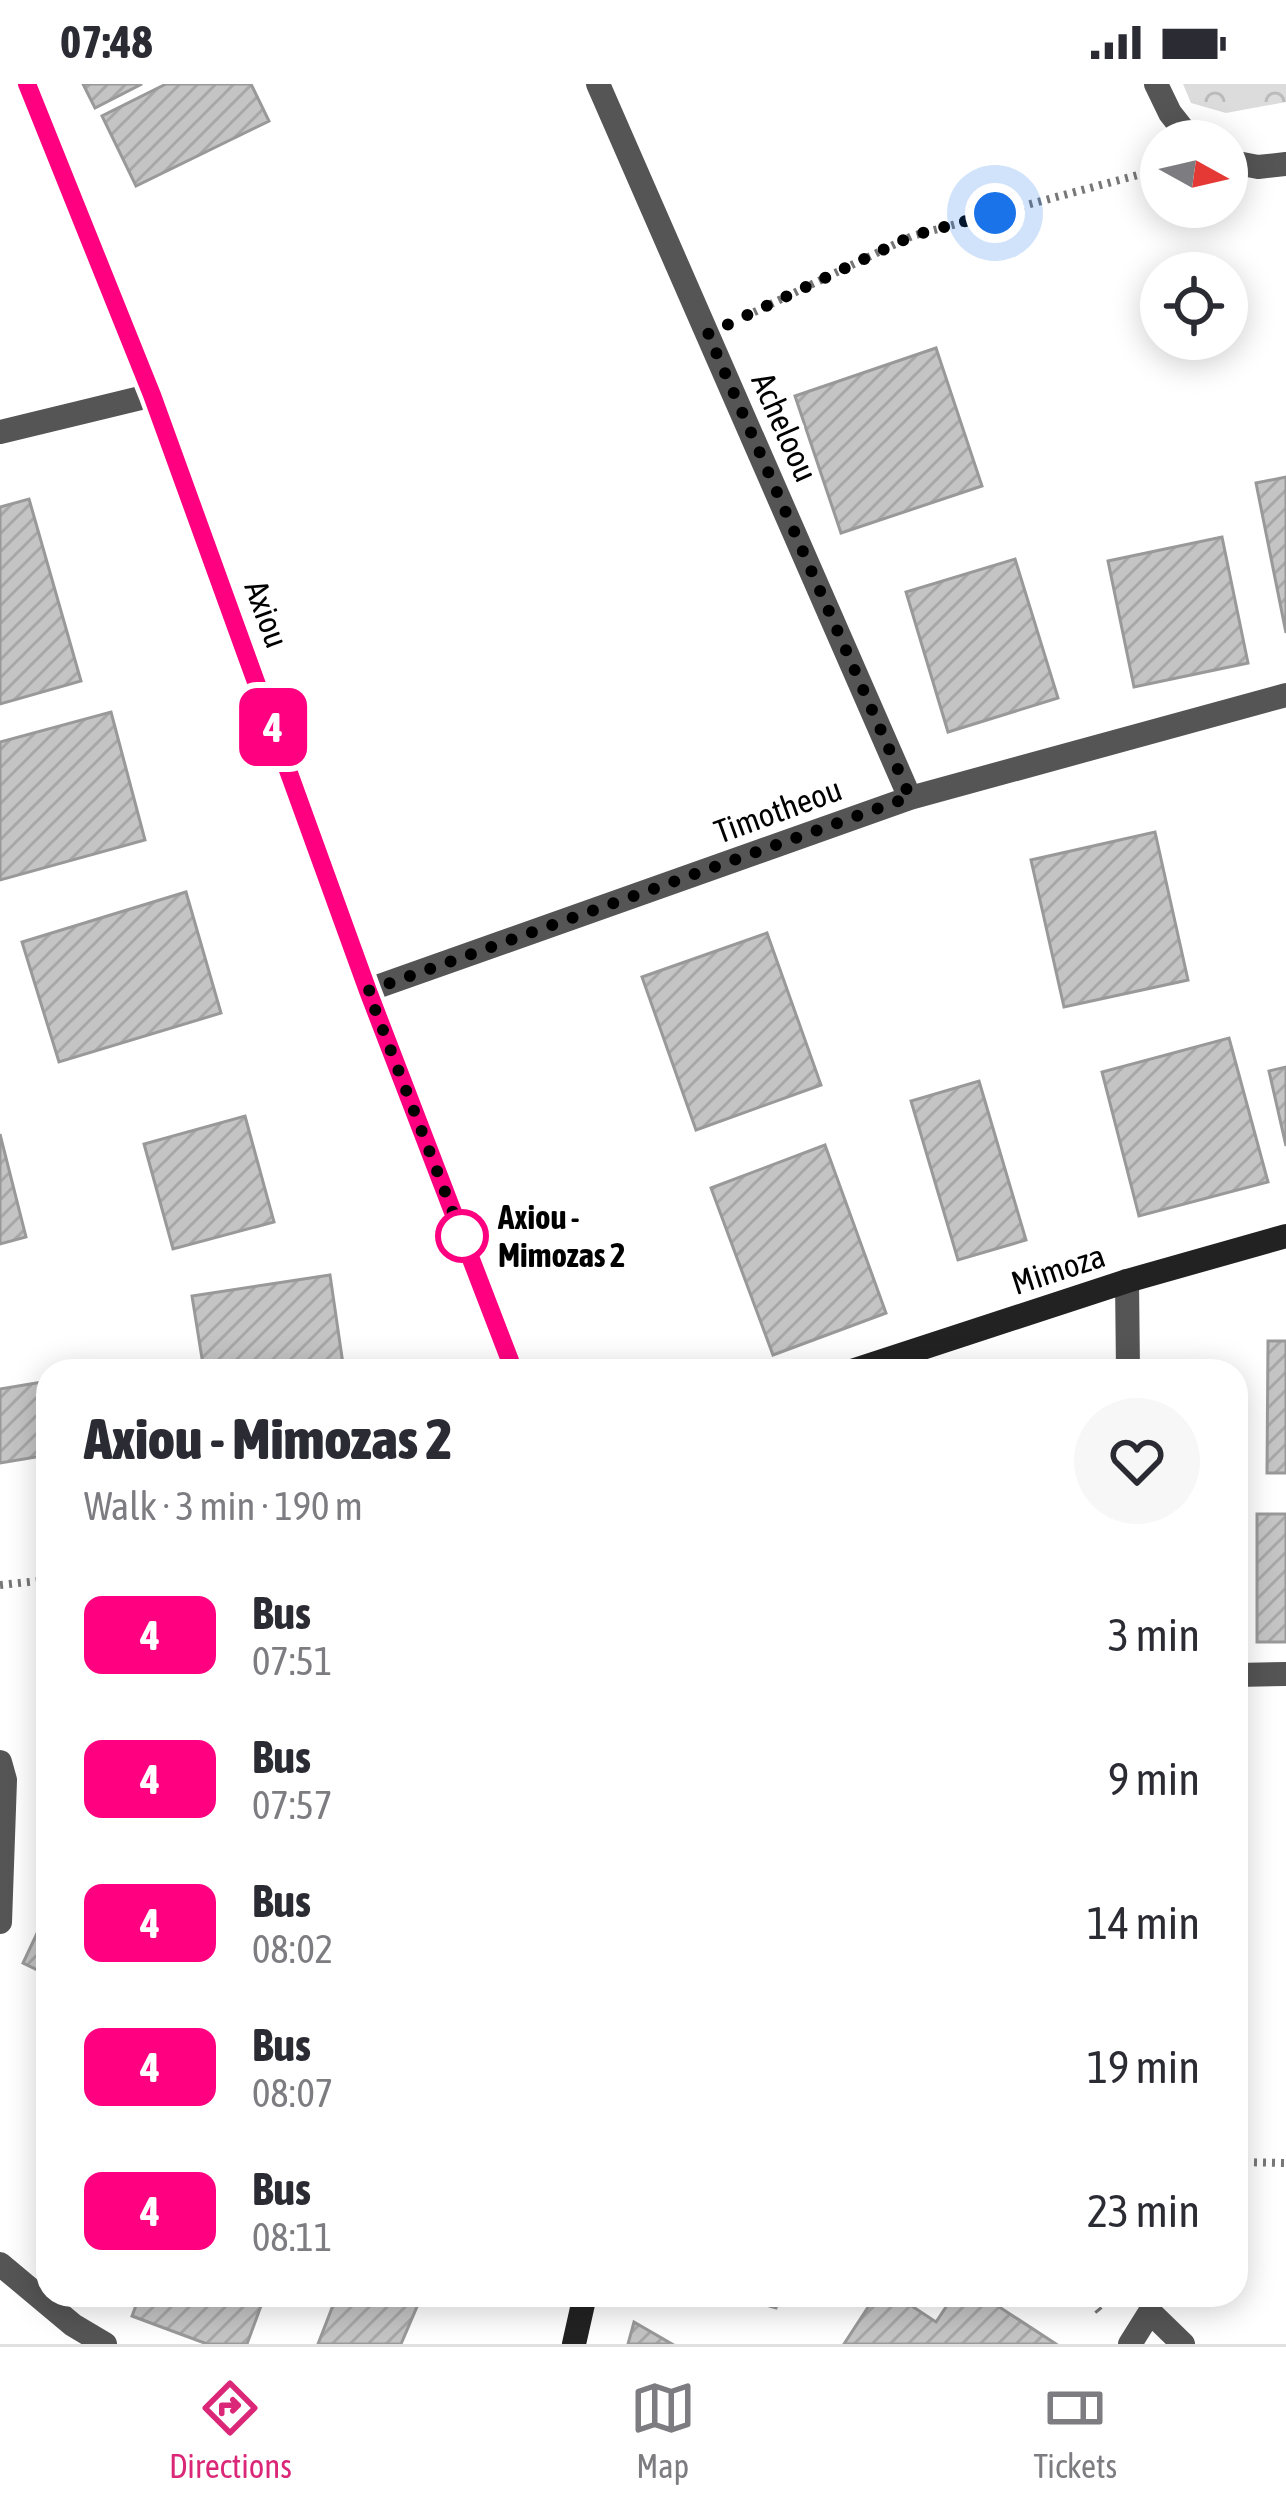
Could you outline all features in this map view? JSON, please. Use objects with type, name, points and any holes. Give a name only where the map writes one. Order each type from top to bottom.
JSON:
[{"type":"street","name":"Axiou","points":[[27,84],[152,395],[368,991],[509,1359]]},
{"type":"street","name":"Acheloou","points":[[598,84],[910,797]]},
{"type":"street","points":[[1156,84],[1176,120]]},
{"type":"street","points":[[1248,165],[1286,164]]},
{"type":"street","points":[[0,432],[152,395]]},
{"type":"street","name":"Timotheou","points":[[368,991],[910,797],[1286,694]]},
{"type":"street","name":"Mimoza","points":[[889,1359],[1127,1281],[1286,1236]]},
{"type":"street","points":[[1127,1281],[1129,1359]]},
{"type":"street","points":[[1248,1675],[1286,1674]]},
{"type":"street","points":[[0,1762],[5,1780],[0,1922]]},
{"type":"street","points":[[0,2264],[36,2300]]},
{"type":"street","points":[[43,2307],[71,2335],[105,2344]]},
{"type":"street","points":[[574,2344],[582,2307]]},
{"type":"street","points":[[1130,2344],[1148,2307]]},
{"type":"street","points":[[1152,2307],[1183,2344]]},
{"type":"path","points":[[708,334],[912,236],[1140,174]]},
{"type":"path","points":[[0,1585],[36,1581]]},
{"type":"path","points":[[1248,2162],[1286,2163]]},
{"type":"green space","points":[[1183,84],[1286,84],[1286,102],[1226,113],[1191,103]]},
{"type":"building","points":[[83,84],[142,84],[95,108]]},
{"type":"building","points":[[166,84],[251,84],[269,121],[136,186],[102,116]]},
{"type":"building","points":[[936,348],[982,486],[841,533],[795,396]]},
{"type":"building","points":[[1286,477],[1286,633],[1256,483]]},
{"type":"building","points":[[29,499],[81,681],[0,704],[0,507]]},
{"type":"building","points":[[1222,537],[1248,663],[1134,687],[1108,561]]},
{"type":"building","points":[[1015,559],[1058,698],[948,732],[906,592]]},
{"type":"building","points":[[111,712],[145,840],[0,880],[0,742]]},
{"type":"building","points":[[1155,832],[1188,980],[1064,1007],[1031,860]]},
{"type":"building","points":[[186,892],[221,1013],[59,1062],[22,942]]},
{"type":"building","points":[[767,933],[821,1085],[696,1130],[642,977]]},
{"type":"building","points":[[1229,1038],[1268,1182],[1139,1216],[1102,1072]]},
{"type":"building","points":[[1286,1067],[1286,1146],[1269,1071]]},
{"type":"building","points":[[979,1081],[1026,1240],[958,1260],[911,1101]]},
{"type":"building","points":[[245,1116],[274,1222],[173,1249],[144,1144]]},
{"type":"building","points":[[0,1134],[26,1237],[0,1244]]},
{"type":"building","points":[[825,1145],[886,1313],[773,1355],[711,1188]]},
{"type":"building","points":[[330,1275],[342,1359],[202,1359],[192,1296]]},
{"type":"building","points":[[1268,1341],[1286,1341],[1286,1473],[1267,1473]]},
{"type":"building","points":[[36,1383],[36,1457],[0,1463],[0,1389]]},
{"type":"building","points":[[1257,1514],[1286,1514],[1286,1642],[1257,1642]]},
{"type":"building","points":[[36,1935],[36,1969],[23,1963]]},
{"type":"building","points":[[135,2307],[261,2307],[247,2344],[207,2344],[132,2316]]},
{"type":"building","points":[[332,2307],[417,2307],[401,2344],[318,2344]]},
{"type":"building","points":[[868,2307],[913,2307],[936,2322],[946,2307],[999,2307],[1056,2344],[844,2344]]},
{"type":"building","points":[[634,2322],[672,2344],[628,2344]]},
{"type":"bus line","name":"4","points":[[27,84],[152,395],[368,991],[509,1359]]},
{"type":"place","name":"Axiou - Mimozas 2","points":[[462,1236]]},
{"type":"route","points":[[462,1236],[465,1244],[368,991],[910,797],[708,334],[912,236],[995,213]]}]
